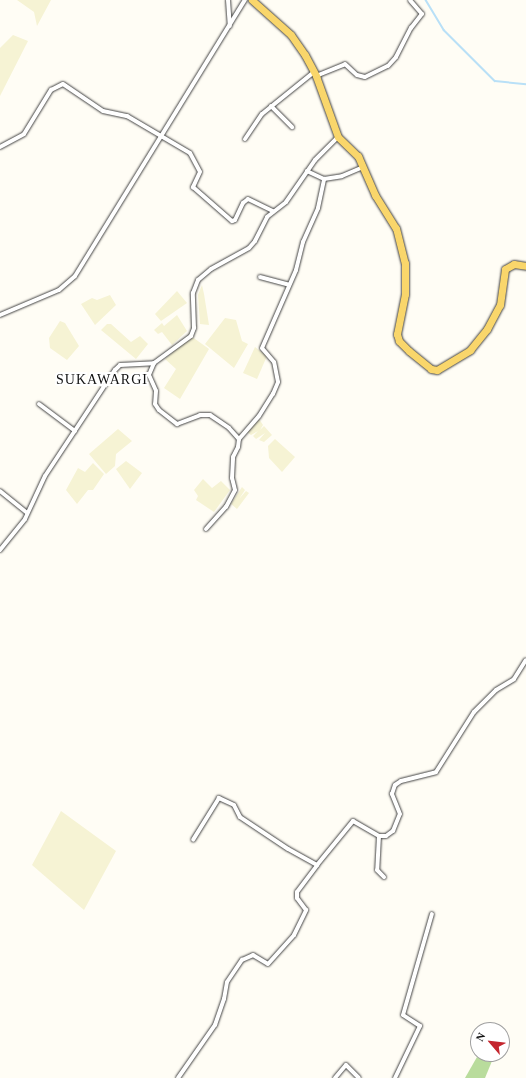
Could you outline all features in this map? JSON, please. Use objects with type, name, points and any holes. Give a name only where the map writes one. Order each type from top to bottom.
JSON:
[{"type":"main road","points":[[252,0],[291,35],[315,74],[338,137],[358,156],[375,195],[396,228],[402,248],[405,302],[397,334],[399,341],[414,356],[431,369],[441,369],[470,350],[487,328],[500,305],[505,269],[514,264],[526,266]]},
{"type":"street","points":[[228,0],[230,26]]},
{"type":"street","points":[[0,316],[59,290],[75,276],[230,26],[244,0]]},
{"type":"street","points":[[245,139],[259,118],[271,106],[315,74],[345,64],[357,75],[365,78],[388,66],[396,57],[411,28],[422,14],[410,0]]},
{"type":"street","points":[[0,147],[24,134],[48,94],[60,84],[103,111],[127,116],[190,153],[200,172],[193,187],[225,216],[234,221],[243,203],[248,199],[273,211]]},
{"type":"street","points":[[271,106],[292,127]]},
{"type":"street","points":[[206,529],[226,508],[236,490],[232,478],[232,457],[238,447],[238,439],[229,428],[210,415],[200,415],[177,424],[159,410],[149,375],[154,363],[194,332],[192,306],[198,280],[211,268],[249,248],[273,211],[295,191],[307,171],[338,137]]},
{"type":"street","points":[[307,171],[324,179],[342,176],[363,167]]},
{"type":"street","points":[[238,439],[259,416],[276,388],[276,366],[262,348],[300,257],[303,242],[318,211],[324,179]]},
{"type":"street","points":[[260,277],[289,285]]},
{"type":"street","points":[[0,550],[27,513],[45,476],[115,370],[120,365],[154,363]]},
{"type":"street","points":[[40,404],[75,431]]},
{"type":"street","points":[[0,491],[27,513]]},
{"type":"street","points":[[178,1078],[215,1025],[224,1000],[227,982],[242,960],[253,955],[268,964],[294,935],[306,910],[297,898],[297,892],[317,865],[354,821],[379,836],[389,835],[399,820],[398,807],[392,794],[395,786],[401,781],[436,772],[474,712],[496,690],[514,679],[526,660]]},
{"type":"street","points":[[193,840],[219,798],[234,805],[240,817],[248,823],[317,865]]},
{"type":"street","points":[[379,836],[377,870],[384,877]]},
{"type":"street","points":[[395,1078],[420,1026],[403,1015],[432,914]]},
{"type":"street","points":[[335,1078],[346,1065],[359,1078]]},
{"type":"shaded area","points":[[17,0],[51,0],[37,26],[34,12]]},
{"type":"shaded area","points":[[13,35],[28,41],[0,96],[0,48]]},
{"type":"shaded area","points":[[202,285],[209,325],[200,324],[198,295]]},
{"type":"shaded area","points":[[177,291],[187,303],[161,321],[155,314]]},
{"type":"shaded area","points":[[110,295],[116,305],[95,325],[81,304],[92,298],[97,300]]},
{"type":"shaded area","points":[[177,315],[187,331],[172,345],[162,332],[158,334],[154,330],[162,323],[164,326]]},
{"type":"shaded area","points":[[225,318],[236,320],[242,341],[248,344],[234,368],[205,344]]},
{"type":"shaded area","points":[[60,321],[65,323],[79,346],[67,360],[50,348],[49,338]]},
{"type":"shaded area","points":[[107,324],[111,324],[131,342],[140,336],[148,344],[136,359],[101,330]]},
{"type":"shaded area","points":[[191,336],[209,349],[180,399],[164,388],[176,369],[165,359]]},
{"type":"shaded area","points":[[255,347],[267,356],[257,379],[243,373]]},
{"type":"shaded area","points":[[259,419],[263,425],[260,430],[264,426],[272,435],[264,442],[259,440],[265,433],[256,439],[253,436],[258,431],[251,435],[247,432]]},
{"type":"shaded area","points":[[118,429],[132,441],[116,454],[115,466],[106,474],[89,454]]},
{"type":"shaded area","points":[[275,439],[295,457],[282,472],[269,458],[268,446]]},
{"type":"shaded area","points":[[126,461],[142,473],[130,489],[116,469]]},
{"type":"shaded area","points":[[93,463],[104,474],[93,490],[88,490],[77,504],[66,490],[78,468],[85,472]]},
{"type":"shaded area","points":[[203,479],[212,488],[221,481],[230,490],[214,512],[196,500],[198,496],[194,490]]},
{"type":"shaded area","points":[[242,487],[245,490],[239,499],[246,491],[249,493],[237,509],[231,504]]},
{"type":"shaded area","points":[[61,811],[116,851],[84,910],[32,865]]},
{"type":"green space","points":[[474,1062],[492,1062],[485,1078],[465,1078]]},
{"type":"waterway","points":[[426,0],[444,30],[495,81],[526,84]]},
{"type":"district","name":"SUKAWARGI","points":[[102,380]]}]
